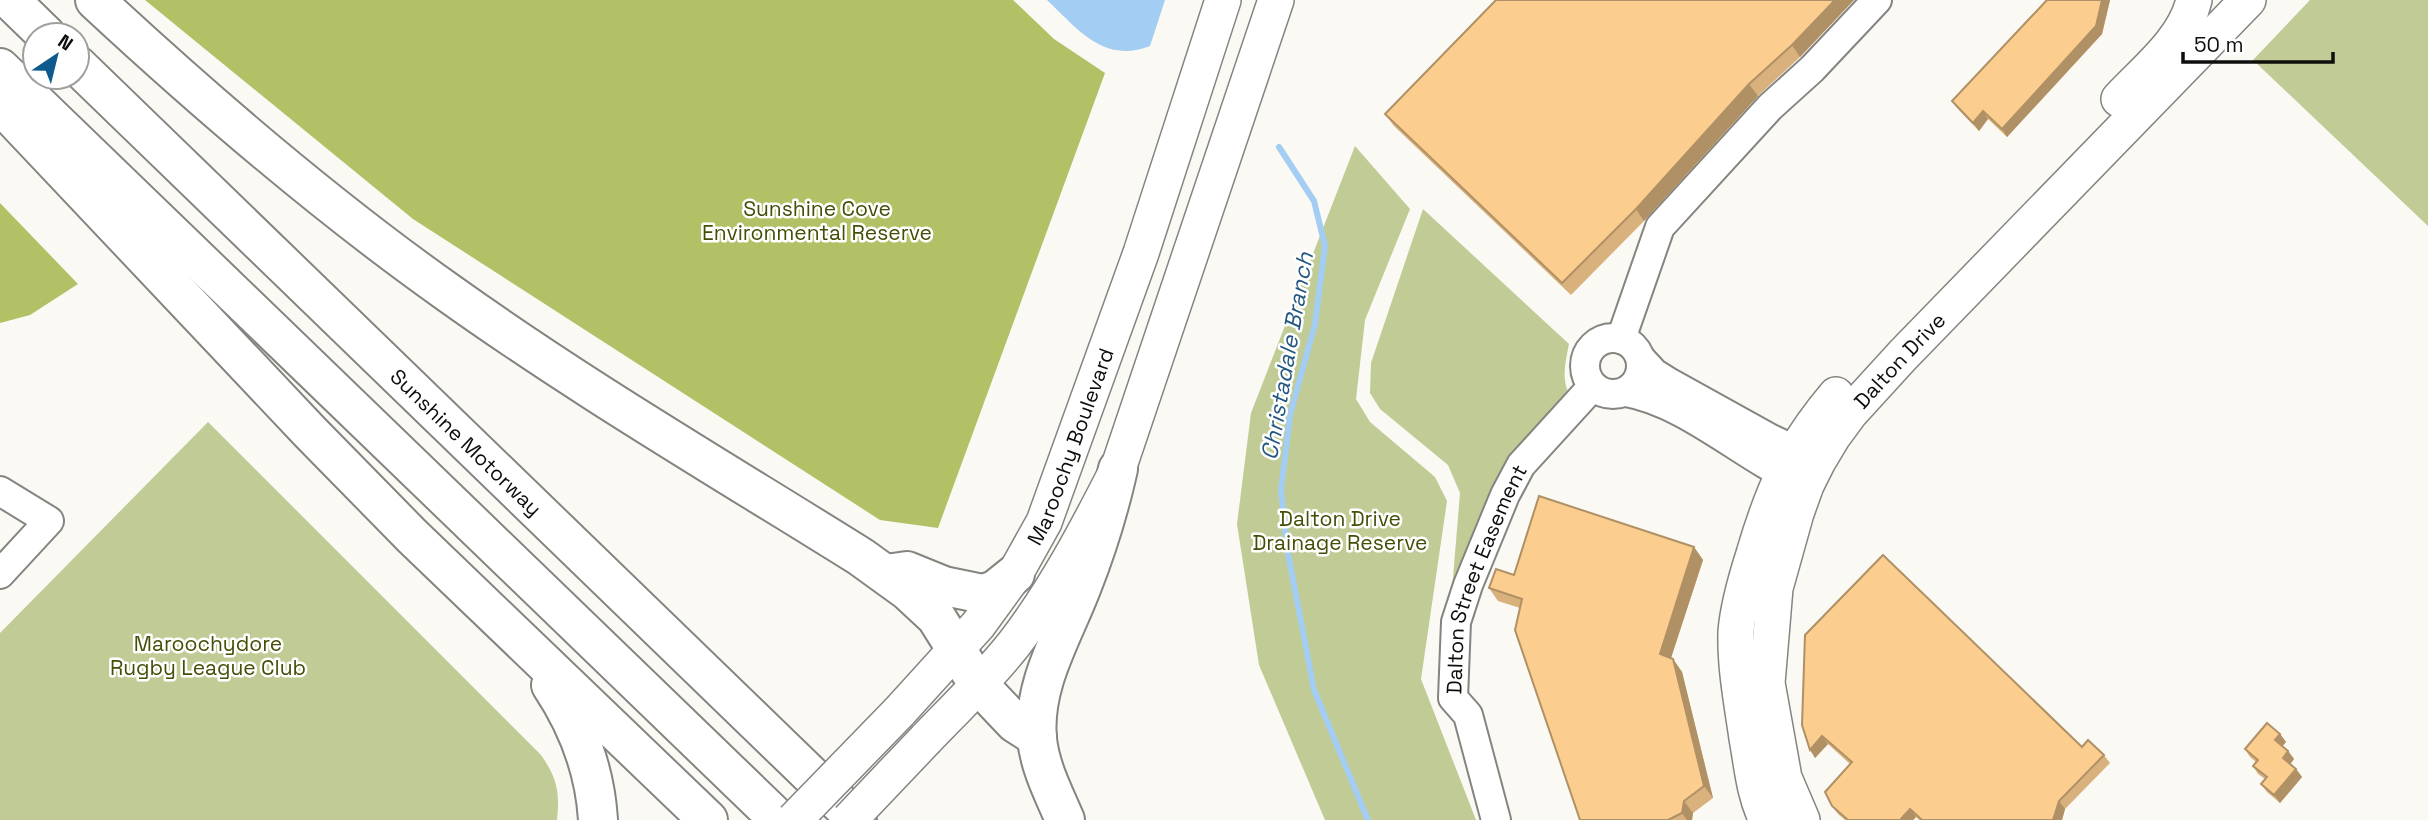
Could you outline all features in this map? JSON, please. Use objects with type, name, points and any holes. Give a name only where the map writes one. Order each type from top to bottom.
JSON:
[{"type":"highway","points":[[10,0],[32,21]]},
{"type":"highway","points":[[95,0],[243,133],[326,201],[445,291],[564,372],[887,575],[936,617],[978,684],[1015,723],[1037,737]]},
{"type":"highway","points":[[0,68],[779,820]]},
{"type":"highway","name":"Sunshine Motorway","points":[[91,79],[857,820]]},
{"type":"highway","points":[[0,104],[412,536],[708,820]]},
{"type":"highway","points":[[1065,820],[1044,769],[1037,737],[1038,706],[1042,685],[1108,514],[1118,469]]},
{"type":"highway","points":[[887,575],[907,571],[944,586],[983,594],[995,590],[1015,574]]},
{"type":"highway","points":[[517,635],[575,726],[592,773],[598,820]]},
{"type":"main road","name":"Maroochy Boulevard","points":[[794,820],[958,649],[1015,574],[1044,522],[1141,253],[1223,0]]},
{"type":"main road","name":"Maroochy Boulevard","points":[[849,820],[1014,644],[1092,520],[1118,469],[1276,0]]},
{"type":"main road","name":"Dalton Drive","points":[[1758,817],[1739,687],[1736,631],[1746,580],[1797,466],[1843,386],[2172,41],[2188,20],[2194,0]]},
{"type":"main road","name":"Dalton Drive","points":[[1802,820],[1784,778],[1767,683],[1775,588],[1797,466],[1833,436],[1903,355],[2248,0]]},
{"type":"street","points":[[1621,339],[1660,227],[1770,107],[1812,69],[1877,0]]},
{"type":"street","points":[[1609,338],[1621,339],[1634,347],[1654,373],[1797,466],[1717,434],[1643,395],[1587,392],[1585,371],[1588,353],[1600,341],[1609,338]]},
{"type":"street","points":[[1626,392],[1637,383],[1641,374],[1641,359]]},
{"type":"street","name":"Dalton Street Easement","points":[[1496,820],[1468,715],[1453,698],[1456,622],[1487,537],[1521,465],[1587,392]]},
{"type":"street","points":[[0,491],[49,521],[0,574]]},
{"type":"green space","name":"Sunshine Cove Environmental Reserve","points":[[145,0],[1013,0],[1054,39],[1105,73],[938,528],[880,520],[413,219]]},
{"type":"green space","points":[[2310,0],[2428,0],[2428,226],[2253,60]]},
{"type":"green space","name":"Dalton Drive Drainage Reserve","points":[[1355,146],[1410,209],[1365,320],[1356,399],[1370,422],[1435,477],[1447,501],[1421,679],[1476,820],[1325,820],[1259,665],[1237,524],[1251,413]]},
{"type":"green space","points":[[0,203],[78,284],[30,315],[0,323]]},
{"type":"green space","points":[[1423,209],[1569,344],[1565,380],[1573,400],[1452,590],[1460,493],[1448,465],[1380,409],[1370,393],[1371,363]]},
{"type":"green space","name":"Maroochydore Rugby League Club","points":[[208,422],[541,755],[556,786],[557,820],[0,820],[0,633]]},
{"type":"water","points":[[1047,0],[1165,0],[1150,46],[1118,50],[1092,41]]},
{"type":"building","points":[[1496,0],[1835,0],[1792,45],[1749,84],[1636,209],[1562,283],[1385,114]]},
{"type":"building","points":[[2047,0],[2102,0],[2096,26],[2002,129],[1983,111],[1973,123],[1952,101]]},
{"type":"building","points":[[1539,496],[1694,547],[1660,654],[1673,659],[1704,786],[1684,801],[1682,813],[1668,820],[1580,820],[1515,630],[1522,599],[1489,588],[1496,569],[1514,575]]},
{"type":"building","points":[[1883,555],[2082,747],[2088,740],[2104,755],[2059,801],[2053,820],[1922,820],[1910,809],[1900,820],[1848,820],[1832,806],[1825,792],[1852,762],[1822,736],[1810,750],[1802,725],[1805,635]]},
{"type":"building","points":[[2267,723],[2280,734],[2275,740],[2288,751],[2283,758],[2296,769],[2274,795],[2261,784],[2267,777],[2253,766],[2258,760],[2245,749]]},
{"type":"waterway","name":"Christadale Branch","points":[[1279,147],[1314,201],[1325,246],[1315,324],[1290,415],[1281,490],[1287,548],[1314,690],[1368,820]]}]
